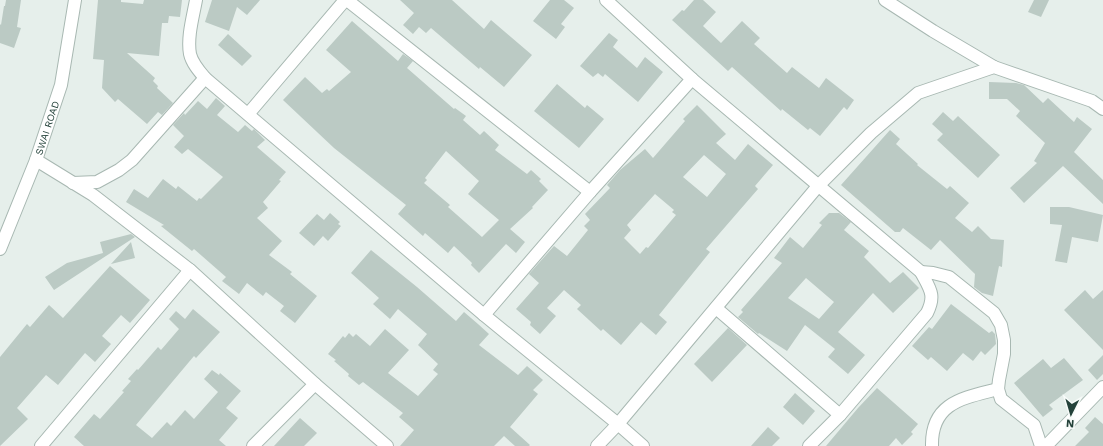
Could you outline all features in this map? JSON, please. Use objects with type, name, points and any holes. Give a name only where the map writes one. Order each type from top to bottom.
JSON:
[{"type":"street","name":"SWAI ROAD","points":[[0,249],[36,160],[61,85],[75,0]]},
{"type":"street","points":[[196,0],[190,40],[190,54],[195,66],[205,78],[484,315],[643,446]]},
{"type":"street","points":[[248,113],[346,0],[590,192]]},
{"type":"street","points":[[606,0],[692,79],[921,272],[932,294],[932,303],[927,313],[840,415],[809,446]]},
{"type":"street","points":[[885,0],[933,31],[994,67],[1092,101],[1103,109]]},
{"type":"street","points":[[597,446],[618,424],[818,186],[871,133],[918,93],[994,67]]},
{"type":"street","points":[[73,183],[97,182],[119,170],[132,160],[205,78]]},
{"type":"street","points":[[484,315],[590,192],[692,79]]},
{"type":"street","points":[[36,160],[93,195],[190,270],[315,384],[387,446]]},
{"type":"street","points":[[41,446],[190,270]]},
{"type":"street","points":[[921,272],[933,272],[949,277],[994,313],[1001,325],[1004,340],[1004,354],[998,389],[1001,399],[1034,425],[1041,446]]},
{"type":"street","points":[[716,308],[840,415]]},
{"type":"street","points":[[253,446],[315,384]]},
{"type":"street","points":[[1046,446],[1103,387]]},
{"type":"street","points":[[932,446],[932,438],[936,420],[951,404],[975,395],[998,389]]},
{"type":"building","points":[[6,0],[21,0],[17,27],[21,28],[14,48],[0,43],[0,24],[1,25]]},
{"type":"building","points":[[98,0],[121,0],[121,2],[143,4],[144,0],[182,0],[180,17],[169,16],[168,23],[162,23],[159,56],[127,53],[155,78],[153,81],[158,86],[157,88],[173,103],[162,115],[158,112],[147,124],[118,99],[115,102],[102,88],[104,60],[93,59]]},
{"type":"building","points":[[212,0],[260,0],[247,15],[237,7],[229,31],[205,22]]},
{"type":"building","points":[[400,0],[452,0],[484,29],[491,20],[532,55],[504,87],[480,67],[479,69],[431,28],[426,33],[419,27],[413,34],[403,25],[414,13]]},
{"type":"building","points":[[550,0],[564,0],[574,8],[561,24],[565,27],[556,39],[533,21]]},
{"type":"building","points":[[694,0],[703,0],[716,12],[703,26],[721,43],[742,21],[760,38],[754,44],[787,73],[792,67],[819,88],[826,78],[854,100],[847,110],[844,107],[820,136],[810,128],[808,130],[782,109],[781,111],[732,67],[728,71],[672,20],[682,10],[684,11]]},
{"type":"building","points":[[1034,0],[1049,0],[1041,17],[1028,12]]},
{"type":"building","points":[[352,21],[398,61],[403,54],[413,61],[407,68],[454,109],[455,108],[466,116],[463,120],[480,135],[484,131],[499,145],[495,150],[527,174],[531,170],[541,179],[539,181],[548,190],[532,207],[533,208],[510,229],[525,242],[516,253],[506,244],[479,273],[471,265],[472,263],[454,246],[448,253],[425,233],[423,236],[398,214],[406,205],[334,148],[283,100],[305,77],[322,93],[327,89],[329,91],[351,72],[326,50]],"holes":[[[446,151],[479,181],[468,194],[499,220],[482,237],[448,207],[450,205],[424,183],[427,180],[425,178]]]},
{"type":"building","points":[[609,33],[618,40],[613,47],[637,68],[645,57],[663,72],[638,102],[605,74],[603,77],[598,73],[593,77],[580,66]]},
{"type":"building","points":[[228,34],[252,56],[242,66],[218,45]]},
{"type":"building","points":[[989,82],[1016,83],[1024,85],[1043,103],[1048,98],[1074,122],[1077,117],[1092,129],[1074,152],[1103,180],[1103,204],[1063,166],[1024,203],[1010,188],[1037,163],[1034,161],[1045,143],[1016,116],[1020,111],[1007,99],[989,99]]},
{"type":"building","points":[[557,84],[585,108],[587,105],[604,119],[579,148],[534,111]]},
{"type":"building","points":[[216,98],[225,106],[217,115],[238,132],[245,125],[252,131],[254,129],[265,140],[257,147],[286,172],[279,180],[281,181],[263,202],[268,208],[257,218],[282,241],[269,255],[292,272],[290,274],[317,296],[295,323],[280,311],[284,306],[266,292],[263,296],[247,283],[239,294],[222,281],[226,277],[194,249],[192,251],[161,226],[164,225],[126,202],[134,189],[148,198],[163,179],[176,189],[178,186],[197,201],[199,198],[201,199],[223,177],[188,149],[182,154],[174,147],[184,136],[173,125],[198,101],[207,109]]},
{"type":"building","points":[[697,105],[726,134],[716,143],[735,160],[748,144],[773,165],[755,186],[758,189],[706,249],[710,252],[659,315],[667,322],[656,335],[641,322],[621,345],[603,329],[601,331],[577,309],[581,305],[564,290],[547,308],[556,316],[540,334],[530,325],[531,322],[516,309],[539,283],[529,274],[554,246],[567,256],[588,230],[584,226],[590,220],[585,214],[610,188],[607,185],[620,170],[645,149],[653,158],[685,121],[683,119]],"holes":[[[704,155],[726,174],[707,197],[683,177]],[[655,194],[674,210],[672,212],[676,215],[648,248],[646,247],[640,254],[624,238],[631,230],[627,225]]]},
{"type":"building","points":[[943,112],[953,121],[958,116],[1000,155],[978,178],[937,140],[943,134],[932,124]]},
{"type":"building","points":[[890,130],[900,139],[896,144],[918,164],[917,165],[947,189],[950,186],[969,203],[955,218],[972,232],[978,226],[991,239],[1004,240],[1002,267],[999,266],[993,296],[982,293],[974,287],[975,274],[940,240],[931,250],[903,228],[900,232],[895,232],[841,185]]},
{"type":"building","points":[[1050,207],[1069,207],[1103,215],[1098,242],[1072,237],[1067,263],[1055,261],[1062,225],[1050,224]]},
{"type":"building","points":[[330,213],[340,222],[338,224],[341,226],[328,241],[323,236],[314,246],[299,233],[317,214],[324,220]]},
{"type":"building","points":[[829,213],[839,213],[851,222],[844,230],[869,251],[864,257],[890,283],[903,272],[919,288],[893,313],[873,293],[838,332],[865,355],[848,374],[828,357],[835,349],[805,325],[787,351],[759,333],[758,334],[738,317],[743,312],[741,310],[782,263],[774,258],[790,237],[803,248],[822,225],[819,223]],"holes":[[[806,278],[834,302],[819,319],[788,298]]]},
{"type":"building","points":[[131,234],[135,237],[54,290],[45,277],[67,263],[103,253],[100,242]]},
{"type":"building","points":[[131,242],[135,258],[111,264]]},
{"type":"building","points":[[371,250],[456,321],[464,312],[489,334],[479,345],[518,375],[527,366],[543,380],[533,390],[538,394],[510,427],[530,445],[529,446],[515,446],[504,436],[494,446],[400,446],[414,430],[399,417],[403,413],[363,382],[359,385],[334,361],[336,360],[328,354],[343,336],[345,338],[349,333],[353,337],[356,334],[370,346],[385,329],[409,350],[388,373],[418,396],[438,374],[433,370],[438,364],[418,345],[427,334],[398,309],[390,319],[373,304],[379,298],[351,273]]},
{"type":"building","points":[[110,266],[150,300],[130,323],[121,315],[102,336],[111,344],[95,362],[85,353],[58,385],[46,375],[17,408],[28,419],[0,446],[0,357],[27,324],[30,327],[49,305],[63,318]]},
{"type":"building","points":[[1085,290],[1093,299],[1103,290],[1103,350],[1064,310]]},
{"type":"building","points":[[951,304],[989,333],[992,331],[995,334],[996,344],[985,355],[981,351],[973,361],[963,353],[947,371],[931,357],[928,360],[912,346],[929,327],[932,329]]},
{"type":"building","points":[[193,309],[220,332],[196,358],[194,356],[136,425],[152,438],[167,422],[171,426],[185,410],[194,419],[218,392],[204,379],[212,370],[219,375],[220,373],[241,391],[226,408],[238,418],[219,440],[226,446],[84,446],[74,437],[94,414],[100,419],[124,392],[122,391],[131,381],[128,379],[158,347],[161,350],[179,329],[169,319],[176,311],[185,319]]},
{"type":"building","points":[[728,328],[747,345],[712,382],[694,364]]},
{"type":"building","points":[[1103,355],[1103,374],[1097,380],[1088,370]]},
{"type":"building","points":[[1064,358],[1083,380],[1049,405],[1053,409],[1043,417],[1014,383],[1043,359],[1051,368]]},
{"type":"building","points":[[877,388],[918,424],[911,432],[913,434],[902,445],[896,438],[889,446],[826,446],[858,408]]},
{"type":"building","points":[[795,393],[815,411],[803,425],[783,407]]},
{"type":"building","points":[[1095,417],[1103,424],[1103,446],[1075,446],[1089,432],[1085,428]]},
{"type":"building","points":[[300,418],[317,433],[304,446],[274,446]]},
{"type":"building","points":[[768,427],[780,438],[772,446],[751,446]]}]
